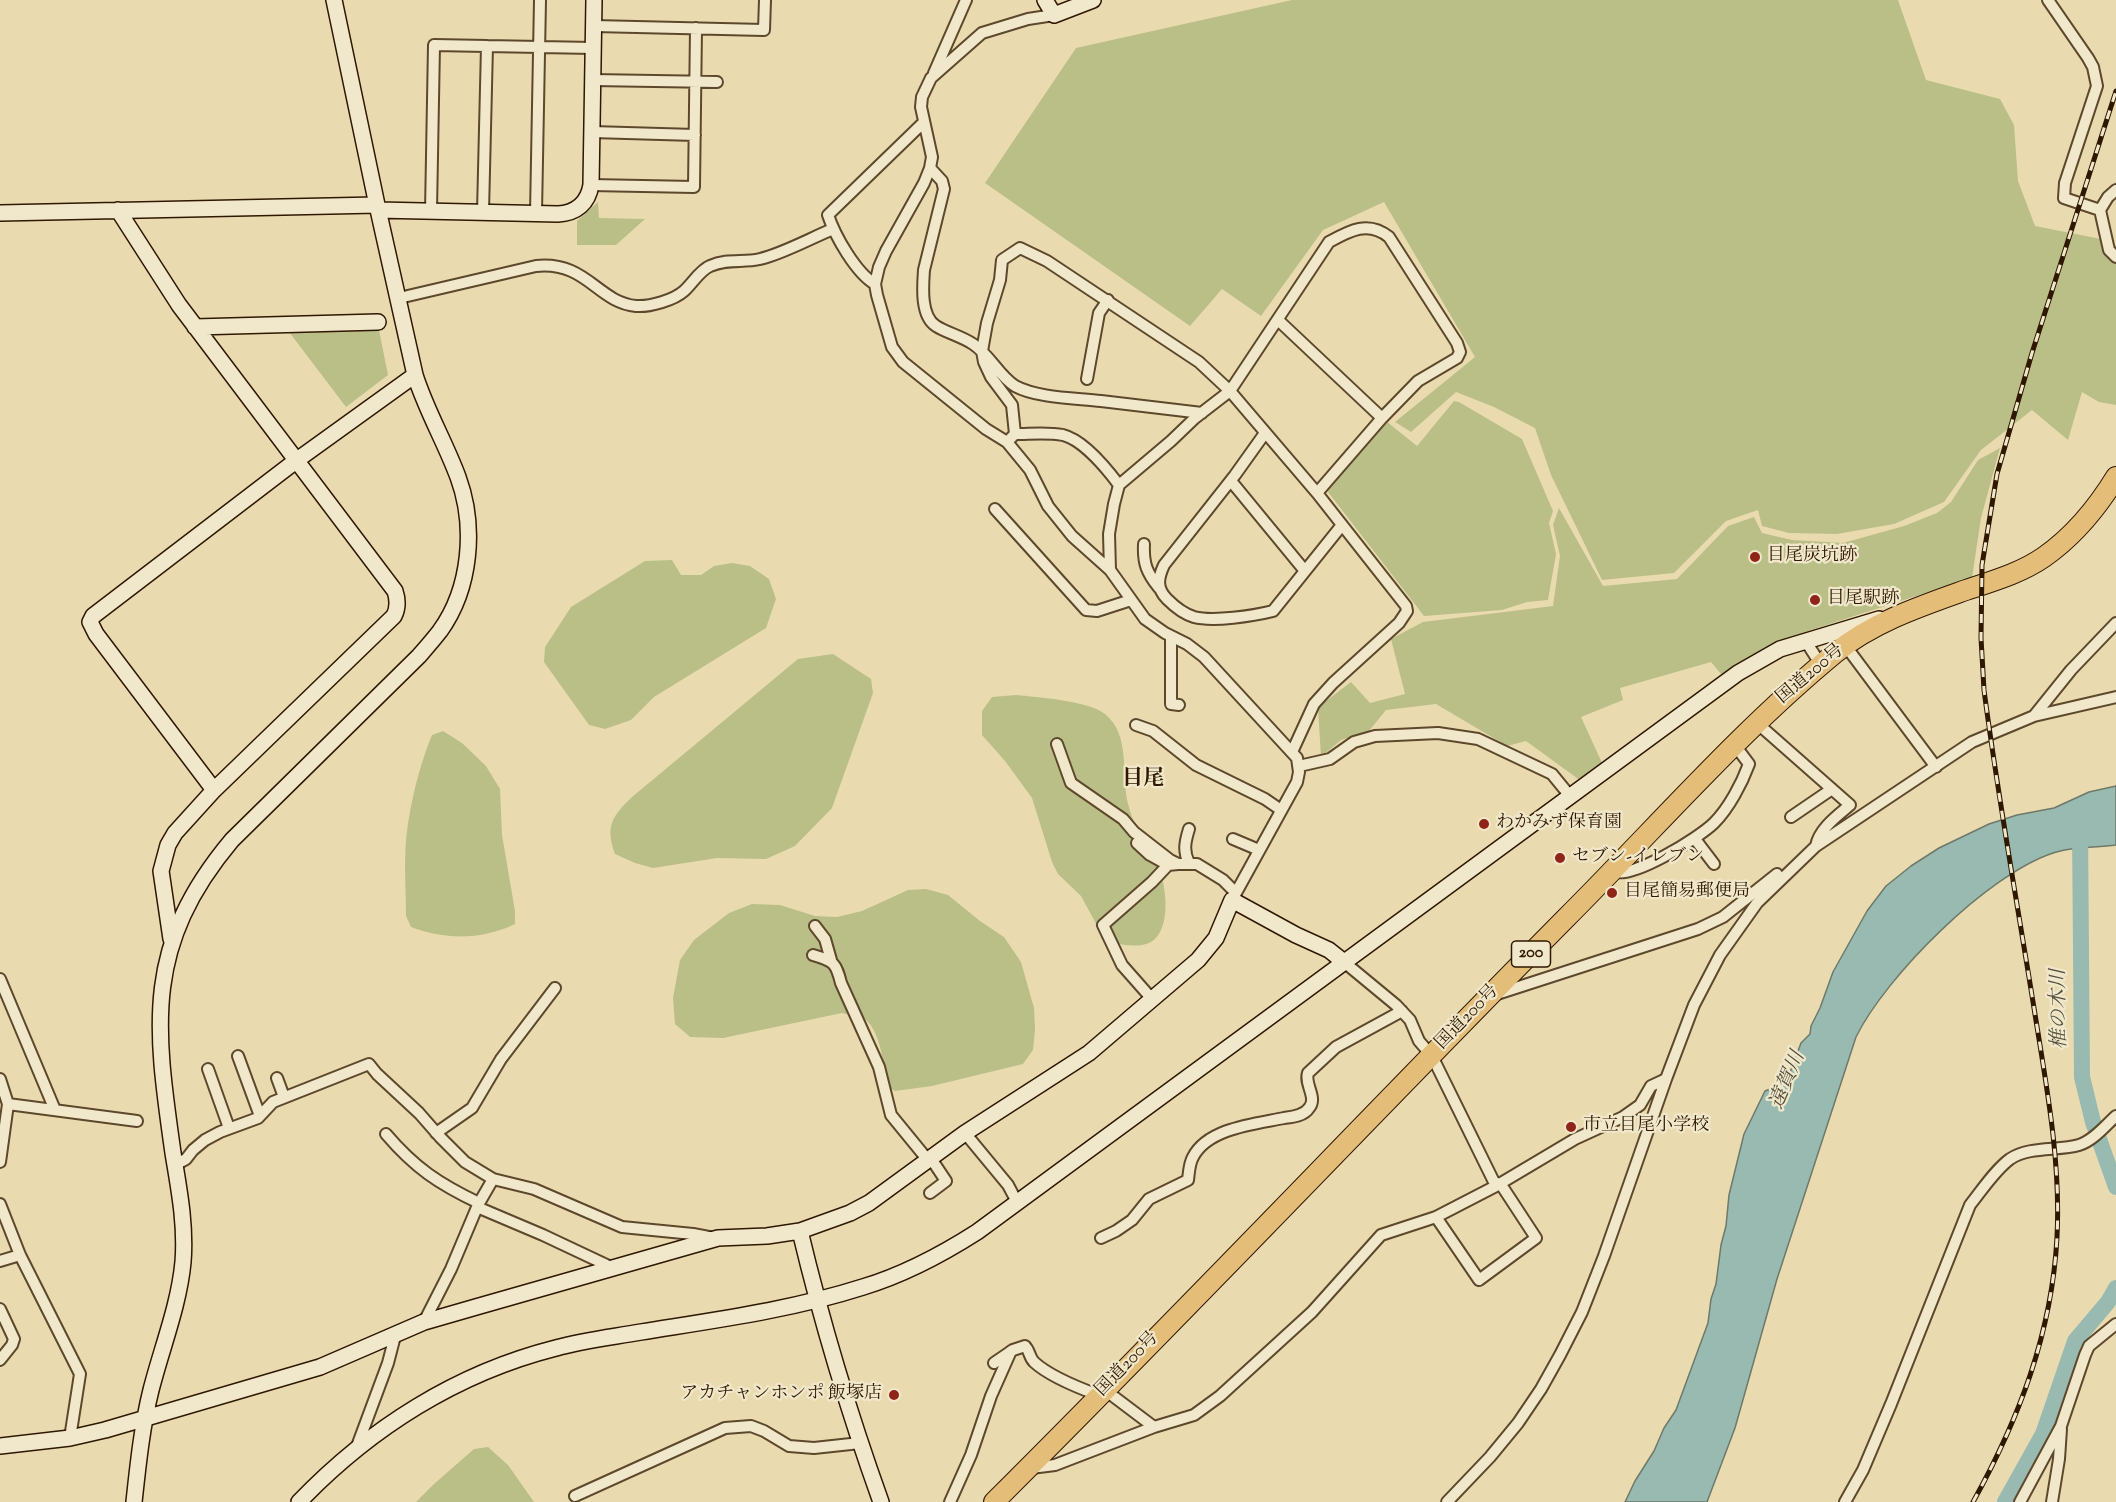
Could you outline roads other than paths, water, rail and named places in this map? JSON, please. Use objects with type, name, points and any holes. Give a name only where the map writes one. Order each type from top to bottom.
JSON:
[{"type":"highway","name":"国道200号","points":[[994,1502],[1613,871],[1734,744],[1845,645],[1911,610],[2009,575],[2042,558],[2071,536],[2116,477]]},
{"type":"street","points":[[134,1502],[150,1393],[178,1293],[182,1263],[182,1215],[163,1082],[159,1035],[160,998],[171,941],[190,899],[210,866],[262,809],[419,656],[441,630],[461,589],[467,559],[468,513],[458,476],[421,394],[415,375],[334,0]]},
{"type":"street","points":[[536,213],[540,0]]},
{"type":"street","points":[[0,213],[377,207],[431,211],[568,214],[586,200],[591,185],[594,0]]},
{"type":"street","points":[[594,26],[764,30],[765,0]]},
{"type":"street","points":[[966,0],[922,97],[921,107],[932,157],[930,168],[886,251],[875,284],[892,347],[903,362],[986,429],[1011,438],[1062,435],[1075,440],[1106,468],[1119,485]]},
{"type":"street","points":[[1045,0],[1054,15]]},
{"type":"street","points":[[931,78],[982,33],[1028,19],[1054,15],[1093,0]]},
{"type":"street","points":[[2048,0],[2088,58],[2097,86],[2066,183],[2064,198],[2100,210]]},
{"type":"street","points":[[591,185],[694,187],[696,28]]},
{"type":"street","points":[[431,211],[434,45],[593,48]]},
{"type":"street","points":[[483,212],[487,46]]},
{"type":"street","points":[[592,80],[717,82]]},
{"type":"street","points":[[875,284],[866,279],[833,229],[828,215],[924,122]]},
{"type":"street","points":[[592,132],[694,135]]},
{"type":"street","points":[[930,168],[942,182],[944,189],[924,270],[923,283],[929,320],[936,326],[971,342],[982,351],[1004,377],[1030,392],[1202,413]]},
{"type":"street","points":[[2116,190],[2108,197],[2100,210],[2109,250],[2116,257]]},
{"type":"street","points":[[118,210],[179,305],[395,591],[397,597],[397,611],[371,640],[214,790],[175,833],[163,858],[161,884],[171,941]]},
{"type":"street","points":[[1110,570],[1109,534],[1119,485],[1230,391],[1329,242],[1349,231],[1365,228],[1380,230],[1389,237],[1457,343],[1460,352],[1457,358],[1418,381],[1382,418],[1317,493]]},
{"type":"street","points":[[399,298],[536,266],[550,265],[566,268],[582,276],[620,302],[649,306],[682,294],[707,267],[727,260],[760,260],[833,229]]},
{"type":"street","points":[[0,1446],[70,1438],[146,1418],[320,1367],[424,1322],[718,1239],[800,1231],[832,1221],[869,1203],[928,1158],[1089,1053],[1198,960],[1216,939],[1234,897],[1297,782],[1299,766],[1292,752],[1204,657],[1145,619],[1110,570],[1072,536],[1048,506],[1011,438],[1012,405],[991,377],[982,351],[987,323],[1000,280],[1002,260],[1020,248],[1047,261],[1199,362],[1230,391],[1317,493],[1403,600],[1407,611],[1399,623],[1333,683],[1314,704],[1292,752]]},
{"type":"street","points":[[1087,380],[1100,313],[1108,300]]},
{"type":"street","points":[[1278,320],[1382,418]]},
{"type":"street","points":[[195,327],[378,322]]},
{"type":"street","points":[[214,790],[96,634],[90,622],[98,611],[297,460],[415,375]]},
{"type":"street","points":[[1159,588],[1159,576],[1164,565],[1231,481],[1265,433]]},
{"type":"street","points":[[1231,481],[1305,571]]},
{"type":"street","points":[[995,509],[1086,610],[1097,611],[1131,600]]},
{"type":"street","points":[[1144,544],[1143,563],[1148,575],[1172,604],[1195,617],[1216,618],[1273,611],[1342,525]]},
{"type":"street","points":[[299,1502],[355,1449],[398,1417],[436,1395],[490,1370],[556,1347],[817,1301],[865,1287],[929,1260],[977,1232],[1738,673],[1780,649],[1911,610]]},
{"type":"street","points":[[2034,716],[2071,670],[2116,622]]},
{"type":"street","points":[[1171,636],[1171,705],[1179,705]]},
{"type":"street","points":[[1805,640],[1821,665]]},
{"type":"street","points":[[1845,645],[1936,767]]},
{"type":"street","points":[[1447,1502],[1490,1457],[1518,1423],[1569,1338],[1604,1256],[1665,1079],[1694,1005],[1720,955],[1757,903],[1816,846],[1889,800],[1910,783],[1972,742],[2034,716],[2110,698],[2116,692]]},
{"type":"street","points":[[1757,723],[1850,805],[1821,832],[1816,846]]},
{"type":"street","points":[[1136,725],[1153,731],[1196,765],[1265,799],[1281,810]]},
{"type":"street","points":[[1299,766],[1330,759],[1354,742],[1375,736],[1438,733],[1478,739],[1552,774],[1570,796]]},
{"type":"street","points":[[1057,744],[1071,783],[1123,819],[1134,832],[1178,864]]},
{"type":"street","points":[[1613,871],[1618,874],[1642,866],[1695,839],[1716,821],[1745,776],[1749,764],[1734,744]]},
{"type":"street","points":[[1795,817],[1832,789]]},
{"type":"street","points":[[1152,999],[1122,966],[1102,925],[1152,882],[1178,864],[1184,854],[1189,829]]},
{"type":"street","points":[[1233,839],[1259,850]]},
{"type":"street","points":[[1695,839],[1714,864]]},
{"type":"street","points":[[1137,843],[1149,855],[1178,864],[1197,864],[1210,871],[1234,897],[1296,935],[1329,950],[1410,1020],[1419,1041],[1432,1056],[1498,1185],[1536,1238],[1479,1280],[1436,1217]]},
{"type":"street","points":[[1488,997],[1698,929],[1724,917],[1776,874],[1796,865]]},
{"type":"street","points":[[815,926],[825,939],[831,960],[879,1067],[891,1115],[946,1181],[930,1193]]},
{"type":"street","points":[[813,955],[831,960]]},
{"type":"street","points":[[0,979],[55,1110]]},
{"type":"street","points":[[436,1133],[472,1108],[501,1059],[555,988]]},
{"type":"street","points":[[1101,1238],[1132,1220],[1149,1199],[1188,1180],[1192,1158],[1211,1140],[1239,1127],[1300,1115],[1307,1111],[1312,1102],[1308,1073],[1336,1047],[1402,1011]]},
{"type":"street","points":[[238,1056],[260,1116]]},
{"type":"street","points":[[175,1165],[186,1160],[193,1150],[205,1140],[229,1128],[258,1118],[273,1102],[369,1064],[465,1162],[493,1179],[534,1189],[622,1227],[693,1234],[718,1239]]},
{"type":"street","points":[[208,1069],[229,1128]]},
{"type":"street","points":[[277,1078],[284,1097]]},
{"type":"street","points":[[0,1079],[8,1104],[0,1162]]},
{"type":"street","points":[[1028,1468],[1054,1466],[1154,1427],[1194,1415],[1220,1396],[1312,1312],[1381,1235],[1436,1217],[1498,1185],[1566,1144],[1633,1111],[1640,1105],[1651,1086],[1665,1079]]},
{"type":"street","points":[[8,1104],[137,1121]]},
{"type":"street","points":[[1845,1502],[1863,1470],[1892,1404],[1970,1205],[1984,1186],[2010,1159],[2031,1152],[2079,1145],[2116,1116]]},
{"type":"street","points":[[965,1133],[1008,1185],[1017,1202]]},
{"type":"street","points":[[386,1134],[405,1156],[443,1186],[478,1205],[615,1269]]},
{"type":"street","points":[[424,1322],[451,1269],[478,1205],[493,1179]]},
{"type":"street","points":[[0,1204],[20,1255],[80,1374],[70,1438]]},
{"type":"street","points":[[800,1231],[817,1301],[860,1443],[881,1502]]},
{"type":"street","points":[[0,1261],[20,1255]]},
{"type":"street","points":[[0,1309],[14,1339],[0,1360]]},
{"type":"street","points":[[2020,1502],[2061,1426],[2089,1346],[2116,1324]]},
{"type":"street","points":[[355,1449],[388,1363],[395,1336]]},
{"type":"street","points":[[994,1363],[1011,1351],[1025,1346],[1034,1362],[1069,1384],[1101,1392],[1154,1427]]},
{"type":"street","points":[[950,1502],[971,1455],[991,1396],[1011,1351]]},
{"type":"street","points":[[574,1496],[725,1428],[751,1426],[789,1446],[814,1448],[860,1443]]},
{"type":"street","points":[[2052,1502],[2059,1459],[2061,1426]]},
{"type":"water","name":"遠賀川","points":[[2116,786],[2116,845],[2076,848],[2053,853],[1999,882],[1941,930],[1914,958],[1870,1012],[1856,1037],[1777,1279],[1735,1428],[1707,1502],[1625,1502],[1676,1410],[1708,1323],[1726,1226],[1729,1195],[1744,1134],[1765,1091],[1786,1083],[1801,1043],[1810,1034],[1811,1026],[1833,972],[1867,911],[1886,886],[1939,848],[1989,824],[2017,815],[2054,808],[2089,792]]},
{"type":"waterway","name":"椎の木川","points":[[2080,827],[2082,1077],[2093,1122],[2116,1187]]},
{"type":"waterway","name":"椎の木川","points":[[2005,1502],[2043,1434],[2075,1341],[2108,1302],[2116,1288]]},
{"type":"railway","points":[[1973,1502],[2005,1439],[2040,1341],[2054,1273],[2058,1208],[2055,1151],[2048,1094],[2001,810],[1984,690],[1981,638],[1982,565],[1997,474],[2032,353],[2116,91]]},
{"type":"place","name":"目尾炭坑跡","points":[[1755,557]]},
{"type":"place","name":"目尾駅跡","points":[[1815,600]]},
{"type":"place","name":"わかみず保育園","points":[[1484,824]]},
{"type":"place","name":"セブン-イレブン","points":[[1560,858]]},
{"type":"place","name":"目尾簡易郵便局","points":[[1612,893]]},
{"type":"place","name":"市立目尾小学校","points":[[1571,1127]]},
{"type":"place","name":"アカチャンホンポ 飯塚店","points":[[894,1395]]},
{"type":"district","name":"目尾","points":[[1143,780]]}]
